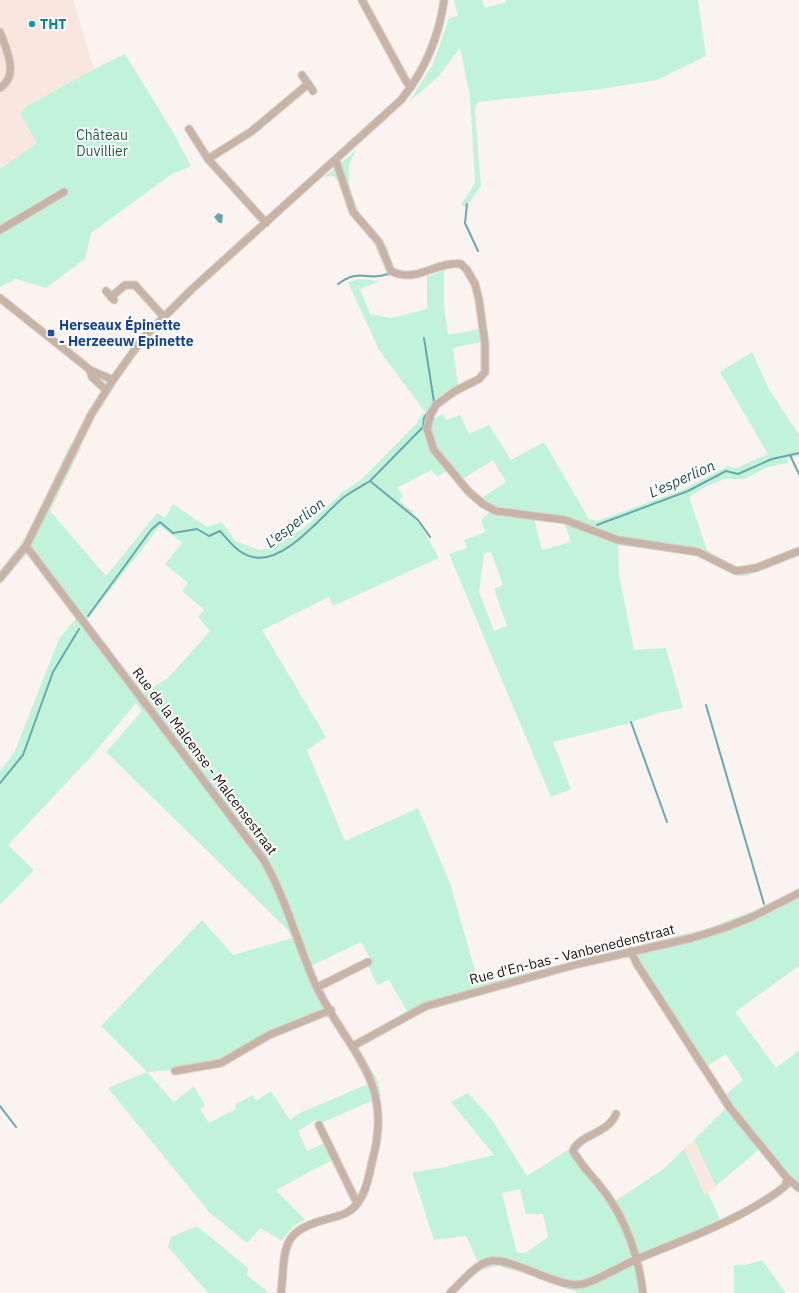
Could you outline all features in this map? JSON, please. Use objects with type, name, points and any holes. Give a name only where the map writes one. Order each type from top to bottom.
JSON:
[{"type":"street","points":[[362,0],[406,81],[411,87]]},
{"type":"street","points":[[0,578],[26,546],[75,446],[106,390],[143,338],[164,316],[401,100],[411,87],[431,52],[441,19],[444,0]]},
{"type":"street","points":[[0,32],[11,69],[9,78],[0,88]]},
{"type":"street","points":[[302,75],[314,91]]},
{"type":"street","points":[[208,159],[252,131],[308,84]]},
{"type":"street","points":[[189,128],[208,159],[266,223]]},
{"type":"street","points":[[336,160],[353,212],[379,242],[391,271],[398,275],[413,276],[451,263],[461,264],[468,270],[475,284],[485,344],[485,372],[479,379],[455,391],[436,405],[431,414],[427,430],[434,450],[446,467],[469,492],[483,504],[491,509],[504,513],[572,521],[624,541],[698,552],[736,571],[756,568],[799,551]]},
{"type":"street","points":[[0,230],[64,192]]},
{"type":"street","points":[[106,291],[113,298],[125,285],[135,285],[164,316]]},
{"type":"street","points":[[0,298],[90,370],[113,380]]},
{"type":"street","points":[[90,370],[92,377],[106,390]]},
{"type":"street","name":"Rue de la Malcense - Malcensestraat","points":[[26,546],[263,859],[274,878],[318,987],[370,1075],[378,1105],[379,1121],[378,1138],[366,1185],[357,1203],[345,1214],[307,1225],[298,1230],[290,1239],[285,1253],[281,1293]]},
{"type":"street","name":"Rue d'En-bas - Vanbenedenstraat","points":[[353,1046],[426,1006],[631,951],[692,938],[752,917],[799,893]]},
{"type":"street","points":[[631,951],[637,964],[704,1070],[742,1124],[787,1178],[799,1188]]},
{"type":"street","points":[[318,987],[368,962]]},
{"type":"street","points":[[175,1071],[188,1070],[221,1063],[269,1035],[331,1010]]},
{"type":"street","points":[[616,1114],[613,1121],[607,1127],[578,1143],[573,1151],[607,1196],[618,1214],[640,1271],[643,1293]]},
{"type":"street","points":[[319,1125],[357,1203]]},
{"type":"street","points":[[450,1293],[474,1271],[489,1261],[497,1261],[513,1265],[568,1284],[583,1284],[704,1232],[744,1213],[780,1192],[786,1186],[787,1178]]},
{"type":"shaded area","points":[[0,0],[73,0],[94,69],[27,106],[21,112],[37,143],[0,169]]},
{"type":"shaded area","points":[[694,1140],[716,1186],[705,1195],[684,1149]]},
{"type":"green space","points":[[454,0],[482,0],[485,8],[506,2],[506,0],[698,0],[706,56],[657,80],[601,89],[478,102],[475,110],[481,186],[466,207],[461,205],[475,183],[470,96],[460,48],[438,77],[409,102],[433,64],[449,18],[458,16]]},
{"type":"green space","name":"Château Duvillier","points":[[125,54],[173,132],[191,166],[172,174],[91,233],[85,259],[46,288],[16,279],[0,287],[0,169],[37,143],[20,113],[27,106],[94,69]]},
{"type":"green space","points":[[356,150],[349,165],[349,188],[360,214],[388,248],[390,263],[399,273],[388,277],[375,245],[346,204],[340,183],[333,176],[324,177]]},
{"type":"green space","points":[[444,270],[444,306],[448,335],[479,329],[481,342],[453,348],[458,385],[440,396],[425,412],[379,350],[348,282],[359,279],[380,281],[360,289],[370,314],[391,318],[427,309],[427,277]]},
{"type":"green space","points":[[752,352],[769,389],[799,435],[799,456],[787,458],[788,463],[768,467],[745,479],[724,479],[705,487],[689,497],[707,550],[732,567],[744,568],[759,562],[763,568],[747,576],[734,575],[698,556],[618,545],[619,575],[634,650],[666,648],[683,708],[658,713],[626,724],[553,742],[571,789],[551,797],[449,554],[467,548],[464,540],[485,532],[481,520],[488,514],[492,505],[481,498],[506,482],[493,460],[461,480],[451,469],[438,476],[431,470],[397,488],[403,496],[399,500],[413,512],[439,558],[333,606],[329,597],[262,630],[326,737],[307,750],[345,841],[418,808],[450,883],[479,985],[558,965],[561,972],[424,1012],[388,1029],[358,1048],[378,1081],[381,1097],[321,1123],[316,1120],[298,1131],[307,1151],[324,1143],[332,1160],[276,1190],[305,1220],[292,1228],[282,1241],[260,1228],[247,1243],[209,1212],[108,1088],[147,1072],[101,1026],[202,920],[233,955],[292,938],[288,930],[106,752],[142,711],[136,703],[89,759],[8,845],[34,870],[0,905],[0,771],[14,753],[59,639],[76,618],[27,554],[0,585],[0,571],[27,535],[71,443],[81,448],[50,511],[106,576],[157,513],[165,518],[173,504],[207,527],[222,522],[235,541],[260,550],[271,548],[305,527],[344,491],[362,479],[415,425],[423,413],[426,417],[426,423],[443,414],[446,420],[460,415],[469,434],[489,425],[511,460],[544,442],[589,519],[597,521],[682,490],[728,466],[736,468],[768,454],[720,372]],"holes":[[[533,514],[562,517],[571,542],[542,550]],[[160,526],[182,543],[165,564],[188,583],[182,591],[204,610],[198,617],[210,631],[168,678],[144,693],[87,620]],[[491,552],[503,585],[494,589],[507,626],[494,631],[479,592],[484,554]],[[361,942],[371,960],[371,964],[368,965],[377,985],[389,980],[407,1011],[347,1046],[368,1084],[300,1113],[290,1120],[271,1091],[256,1101],[253,1095],[235,1104],[236,1109],[209,1123],[200,1109],[205,1105],[194,1086],[174,1102],[147,1072],[184,1069],[219,1062],[247,1052],[276,1035],[329,1015],[314,991],[305,969]]]},
{"type":"green space","points":[[799,888],[799,966],[735,1012],[776,1068],[799,1050],[799,1193],[763,1146],[716,1186],[694,1140],[725,1109],[719,1100],[743,1080],[726,1054],[700,1071],[629,955],[594,964],[591,957],[705,929],[769,905]]},
{"type":"green space","points":[[468,1093],[492,1120],[527,1176],[571,1148],[569,1145],[599,1129],[602,1134],[579,1147],[578,1152],[614,1202],[666,1167],[684,1149],[705,1195],[708,1193],[721,1221],[633,1258],[641,1293],[579,1293],[530,1275],[498,1266],[482,1270],[466,1236],[434,1240],[412,1172],[440,1168],[494,1155],[451,1102]],"holes":[[[520,1189],[526,1214],[543,1214],[548,1237],[525,1253],[517,1253],[502,1193]]]},
{"type":"green space","points":[[197,1226],[248,1268],[247,1275],[269,1293],[208,1293],[168,1247],[171,1237]]},
{"type":"green space","points":[[762,1260],[786,1293],[734,1293],[734,1265],[745,1265]]},
{"type":"water","points":[[218,213],[223,215],[222,223],[219,223],[214,217]]},
{"type":"waterway","points":[[467,204],[465,223],[478,251]]},
{"type":"waterway","points":[[338,284],[353,276],[358,275],[375,277],[388,274]]},
{"type":"waterway","points":[[370,481],[423,427],[424,418],[434,402],[424,338]]},
{"type":"waterway","name":"L'esperlion","points":[[597,525],[688,491],[726,471],[738,474],[772,459],[799,453]]},
{"type":"waterway","points":[[790,455],[799,474]]},
{"type":"waterway","name":"L'esperlion","points":[[88,616],[151,530],[160,522],[173,533],[197,529],[209,536],[220,531],[234,547],[243,553],[253,557],[265,557],[277,554],[290,546],[302,537],[344,497],[370,481],[418,520],[430,537]]},
{"type":"waterway","name":"L'esperlion","points":[[0,783],[23,755],[53,672],[79,629]]},
{"type":"waterway","points":[[706,705],[764,904]]},
{"type":"waterway","points":[[631,722],[667,822]]},
{"type":"waterway","points":[[0,1106],[16,1127]]},
{"type":"place","name":"THT","points":[[32,24]]},
{"type":"place","name":"Herseaux Épinette - Herzeeuw Epinette","points":[[51,333]]}]
